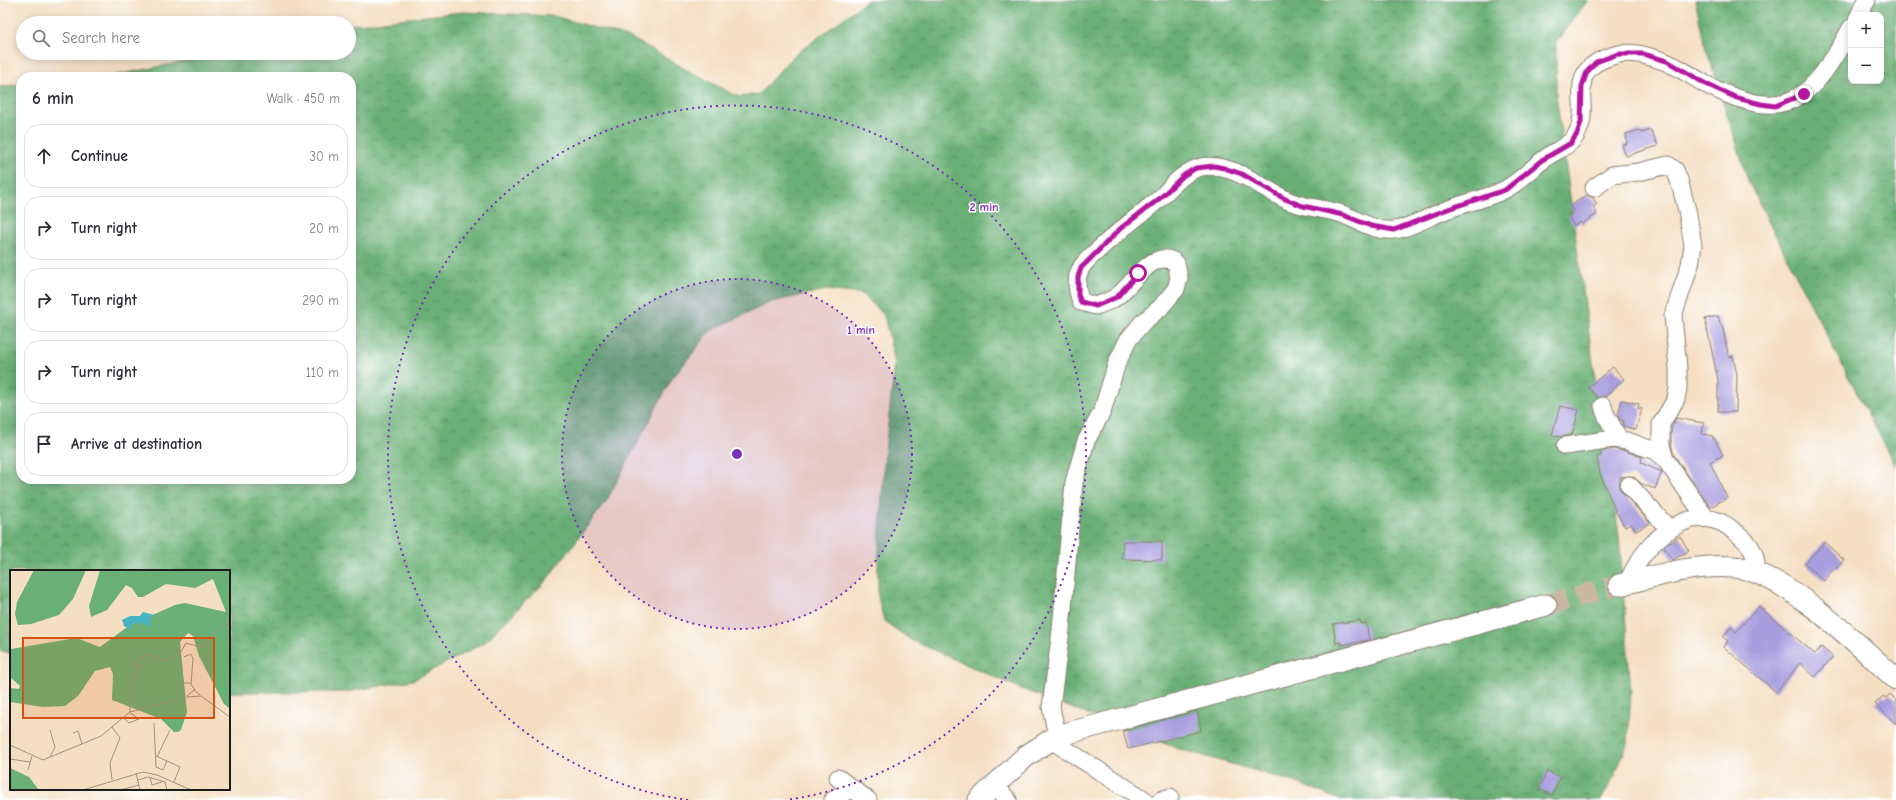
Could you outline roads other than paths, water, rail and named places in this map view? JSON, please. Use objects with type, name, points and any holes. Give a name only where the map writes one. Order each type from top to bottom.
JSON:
[{"type":"street","points":[[1861,12],[1867,0]]},
{"type":"street","points":[[1054,738],[1051,707],[1061,630],[1074,482],[1086,441],[1102,412],[1117,363],[1128,340],[1142,323],[1160,308],[1176,288],[1179,278],[1176,263],[1171,259],[1159,260],[1138,273],[1117,297],[1096,306],[1081,302],[1078,295],[1078,277],[1081,268],[1121,228],[1159,199],[1184,175],[1196,168],[1214,166],[1242,174],[1285,199],[1303,206],[1343,215],[1371,226],[1394,230],[1448,209],[1505,190],[1542,160],[1571,143],[1577,134],[1581,122],[1582,86],[1587,72],[1596,62],[1618,54],[1643,54],[1667,61],[1706,84],[1737,98],[1775,106],[1804,94],[1812,87],[1834,60],[1848,34]]},
{"type":"street","points":[[1594,188],[1612,175],[1639,172],[1666,158],[1675,170],[1679,180],[1687,210],[1692,245],[1690,266],[1673,316],[1678,368],[1678,388],[1676,398],[1661,424],[1661,445],[1666,459],[1706,518]]},
{"type":"street","points":[[1603,406],[1619,440]]},
{"type":"street","points":[[1565,446],[1613,438],[1655,451],[1666,459]]},
{"type":"street","points":[[1629,485],[1669,529]]},
{"type":"street","points":[[1623,584],[1647,549],[1669,529],[1681,523],[1706,518],[1720,522],[1742,537],[1752,547],[1755,554],[1756,573]]},
{"type":"street","points":[[1623,584],[1670,572],[1709,567],[1734,567],[1756,573],[1779,584],[1836,624],[1896,679]]},
{"type":"street","points":[[979,800],[1001,793],[1026,756],[1054,738],[1546,605]]},
{"type":"street","points":[[1054,738],[1145,800]]},
{"type":"street","points":[[833,800],[844,783],[868,800]]},
{"type":"tunnel","points":[[1546,605],[1619,585]]}]
